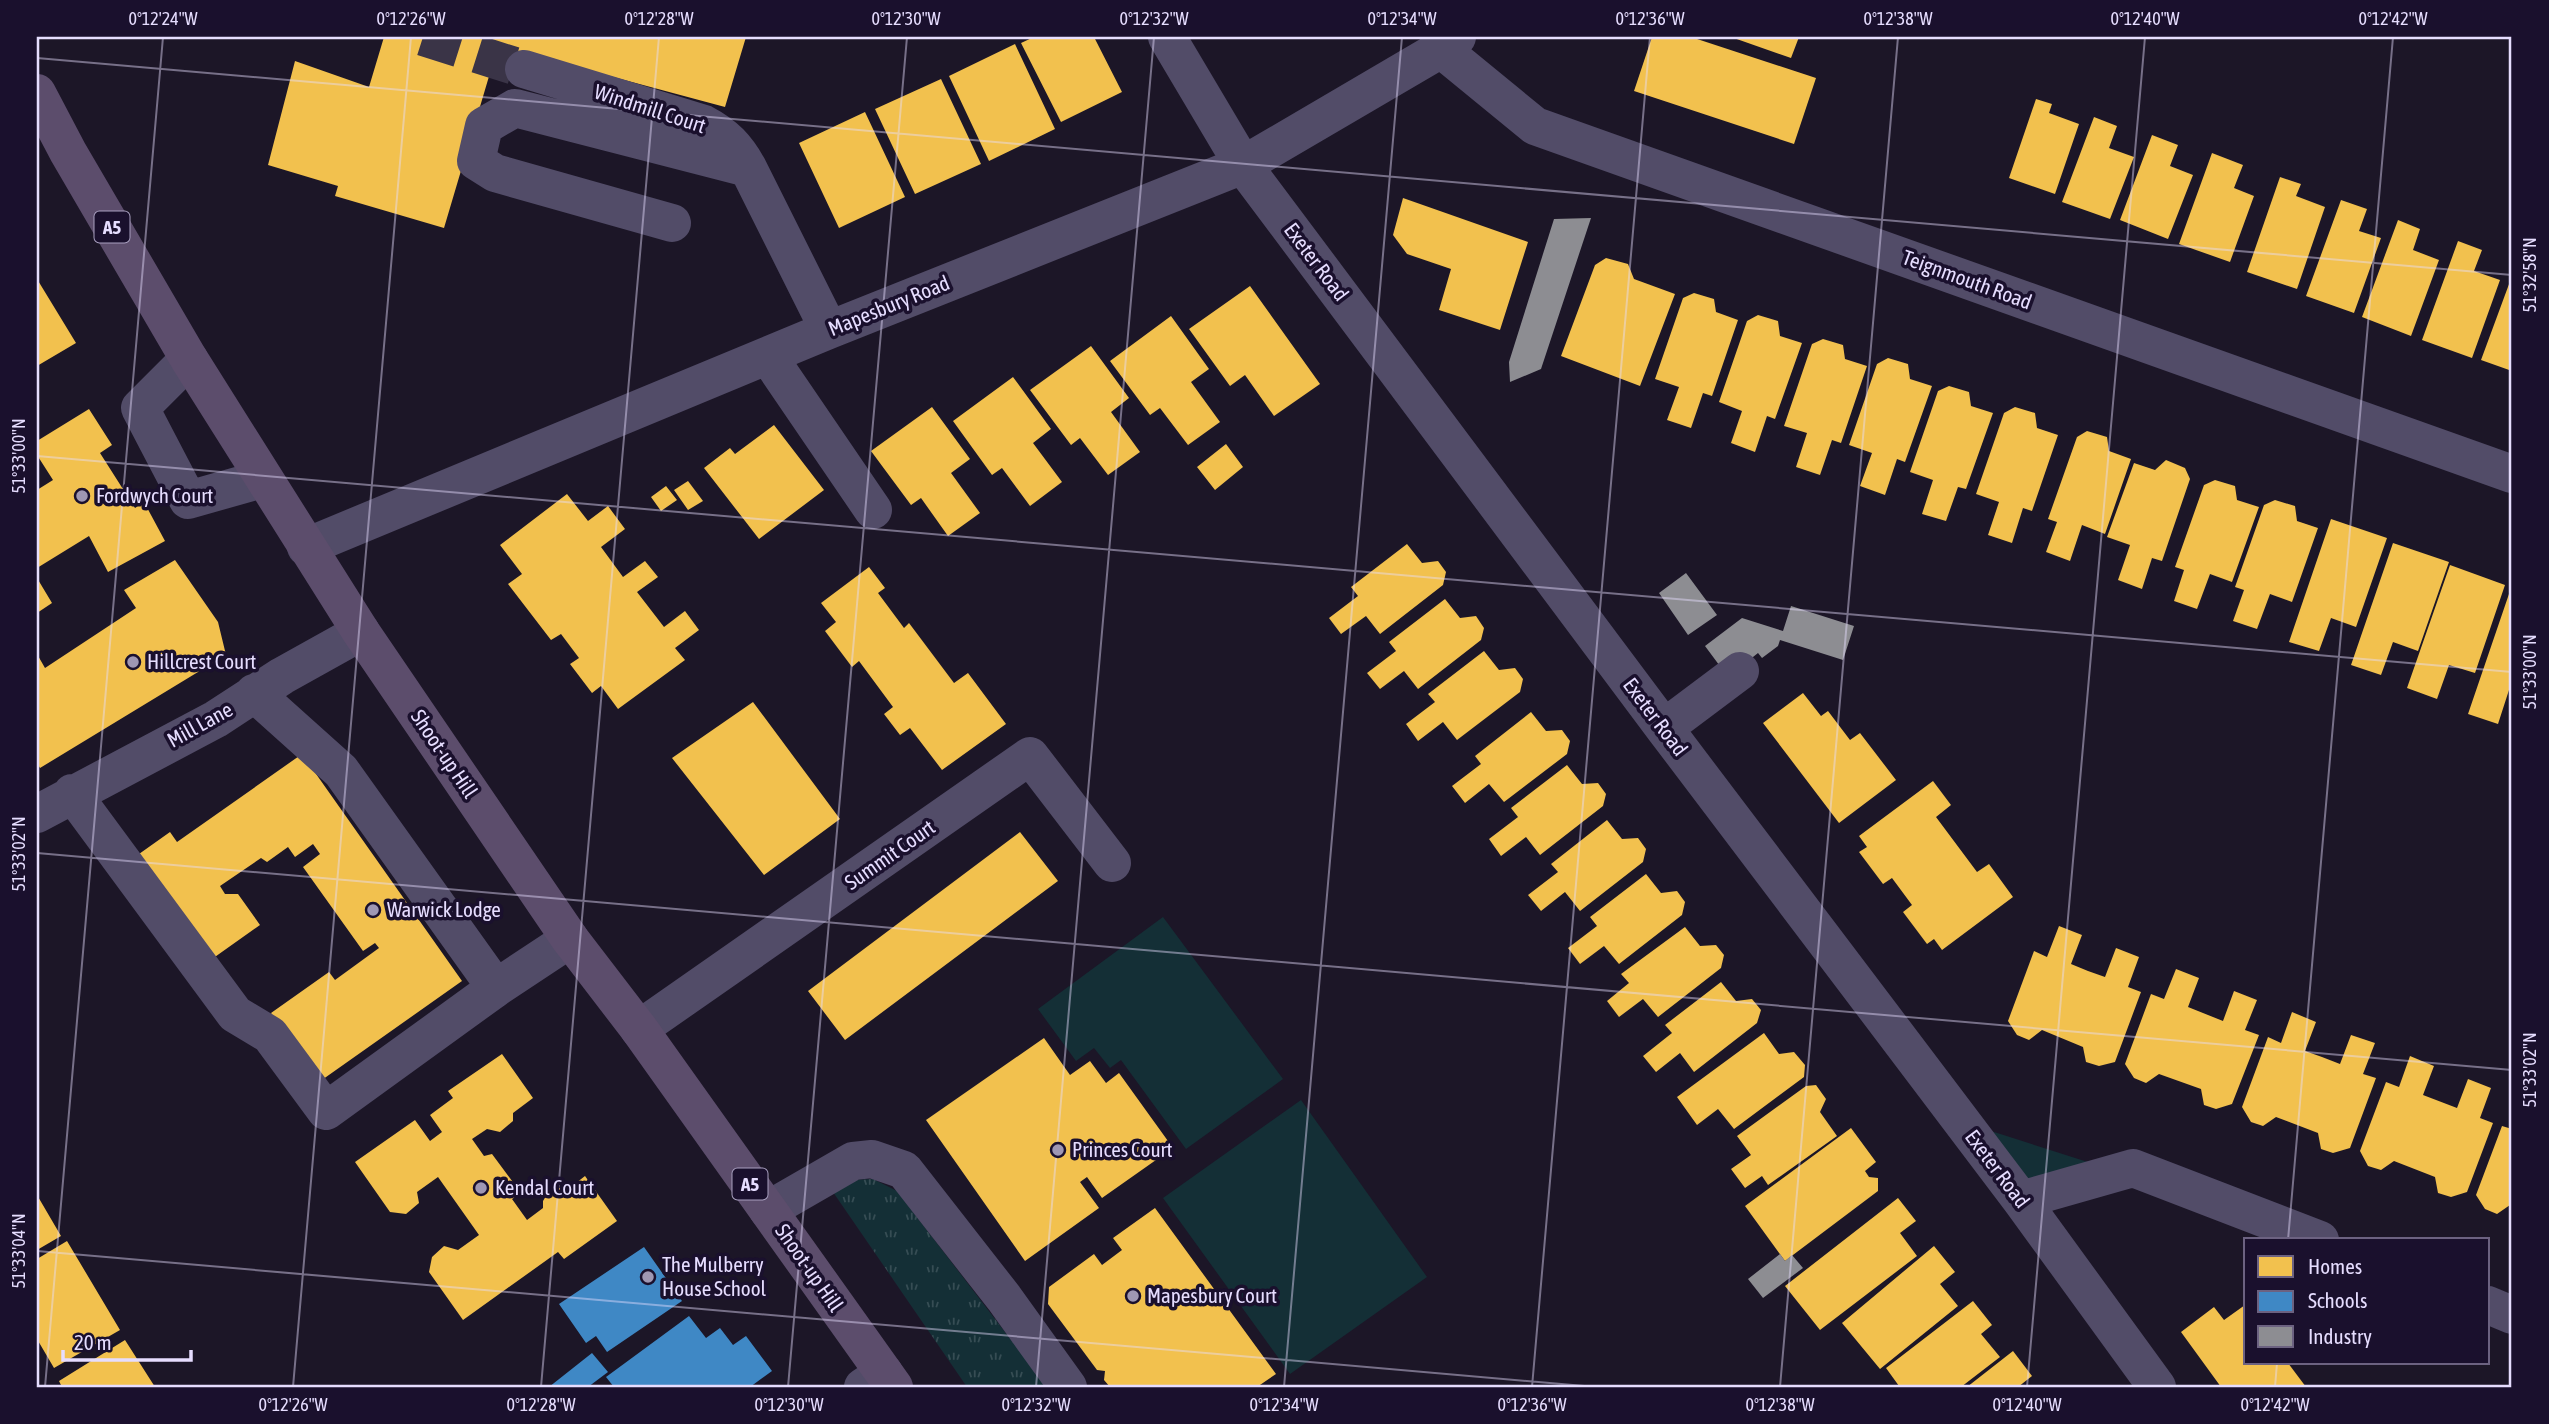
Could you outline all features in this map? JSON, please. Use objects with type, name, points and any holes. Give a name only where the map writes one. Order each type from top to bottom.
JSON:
[{"type":"main road","name":"Shoot-up Hill","points":[[37,93],[68,152],[189,359],[361,632],[570,939],[639,1029],[768,1210],[881,1382]]},
{"type":"street","name":"Exeter Road","points":[[1167,37],[1244,165],[1664,729],[2021,1200],[2157,1387]]},
{"type":"street","name":"Mapesbury Road","points":[[306,547],[829,330],[1244,165],[1449,43]]},
{"type":"street","name":"Teignmouth Road","points":[[1449,43],[1535,125],[2512,474]]},
{"type":"street","name":"Windmill Court","points":[[524,69],[704,124],[725,136],[748,168],[829,330]]},
{"type":"street","points":[[671,223],[495,173],[476,161],[484,126],[515,108],[748,168]]},
{"type":"street","points":[[768,356],[873,510]]},
{"type":"street","points":[[189,359],[140,408],[188,500],[262,478]]},
{"type":"street","name":"Mill Lane","points":[[37,814],[72,793],[216,719],[254,693],[361,632]]},
{"type":"street","points":[[1664,729],[1740,671]]},
{"type":"street","points":[[254,693],[341,771],[496,988]]},
{"type":"street","name":"Summit Court","points":[[639,1029],[1030,756],[1112,863]]},
{"type":"street","points":[[72,793],[235,1014],[270,1035],[326,1111],[496,988],[570,939]]},
{"type":"street","points":[[768,1210],[853,1161],[872,1159],[904,1170],[1004,1298],[1068,1387]]},
{"type":"street","points":[[2021,1200],[2133,1168],[2315,1238]]},
{"type":"street","points":[[2490,1306],[2512,1315]]},
{"type":"green space","points":[[1163,917],[1283,1079],[1186,1149],[1121,1060],[1110,1068],[1094,1048],[1076,1061],[1038,1009]]},
{"type":"green space","points":[[1301,1100],[1427,1277],[1290,1374],[1163,1198]]},
{"type":"green space","points":[[1991,1131],[2119,1172],[2037,1195]]},
{"type":"green space","points":[[873,1179],[897,1191],[1047,1387],[967,1387],[833,1192],[850,1180]]},
{"type":"building: Homes","points":[[384,37],[746,37],[725,107],[498,46],[444,228],[335,196],[338,186],[268,165],[295,61],[369,87]]},
{"type":"building: Homes","points":[[1034,37],[1094,37],[1122,92],[1061,122],[1021,43]]},
{"type":"building: Homes","points":[[1652,37],[1691,37],[1816,78],[1794,144],[1634,91]]},
{"type":"building: Homes","points":[[1731,37],[1799,37],[1791,58]]},
{"type":"building: Homes","points":[[1015,44],[1055,129],[989,161],[949,76]]},
{"type":"building: Homes","points":[[941,79],[981,164],[915,194],[875,109]]},
{"type":"building: Homes","points":[[2036,99],[2052,104],[2049,113],[2079,124],[2055,194],[2009,178]]},
{"type":"building: Homes","points":[[865,112],[905,197],[839,228],[799,143]]},
{"type":"building: Homes","points":[[2094,117],[2117,126],[2109,148],[2134,157],[2110,219],[2062,202]]},
{"type":"building: Homes","points":[[2152,135],[2178,145],[2170,166],[2193,175],[2168,239],[2120,220]]},
{"type":"building: Homes","points":[[2212,153],[2243,165],[2234,188],[2254,196],[2230,262],[2179,244]]},
{"type":"building: Homes","points":[[2280,177],[2301,184],[2296,196],[2325,207],[2297,289],[2247,272]]},
{"type":"building: Homes","points":[[1403,198],[1528,242],[1500,330],[1439,310],[1451,269],[1407,254],[1393,235]]},
{"type":"building: Homes","points":[[2341,200],[2367,209],[2359,231],[2381,238],[2354,313],[2306,296]]},
{"type":"building: Homes","points":[[2398,220],[2420,229],[2413,250],[2439,260],[2411,336],[2362,317]]},
{"type":"building: Homes","points":[[2458,241],[2482,250],[2474,271],[2500,280],[2472,358],[2422,340]]},
{"type":"building: Homes","points":[[1606,258],[1628,264],[1634,279],[1675,294],[1640,386],[1561,356],[1595,265]]},
{"type":"building: Homes","points":[[2512,276],[2512,371],[2481,360]]},
{"type":"building: Homes","points":[[37,279],[76,343],[37,366]]},
{"type":"building: Homes","points":[[1250,286],[1320,384],[1274,416],[1245,375],[1230,386],[1189,329]]},
{"type":"building: Homes","points":[[1694,293],[1714,299],[1716,312],[1738,320],[1712,396],[1703,393],[1691,428],[1667,420],[1679,387],[1655,379],[1683,298]]},
{"type":"building: Homes","points":[[1758,315],[1778,321],[1780,336],[1802,343],[1775,419],[1767,416],[1755,452],[1731,443],[1742,411],[1719,402],[1747,321]]},
{"type":"building: Homes","points":[[1171,316],[1209,369],[1191,382],[1220,422],[1188,445],[1160,408],[1150,415],[1110,361]]},
{"type":"building: Homes","points":[[1823,339],[1843,345],[1845,359],[1867,366],[1841,443],[1832,440],[1820,475],[1796,467],[1807,433],[1784,426],[1812,344]]},
{"type":"building: Homes","points":[[1091,346],[1129,398],[1111,412],[1140,452],[1108,475],[1080,438],[1071,445],[1030,390]]},
{"type":"building: Homes","points":[[1888,358],[1908,364],[1910,379],[1932,386],[1905,462],[1897,459],[1885,495],[1860,486],[1872,453],[1849,445],[1877,364]]},
{"type":"building: Homes","points":[[1013,377],[1051,429],[1033,443],[1062,482],[1030,506],[1002,468],[992,475],[953,421]]},
{"type":"building: Homes","points":[[1949,386],[1969,392],[1971,406],[1993,413],[1966,489],[1958,487],[1946,521],[1922,514],[1933,480],[1910,472],[1938,391]]},
{"type":"building: Homes","points":[[932,407],[970,459],[951,473],[980,513],[948,536],[921,498],[911,505],[871,451]]},
{"type":"building: Homes","points":[[2015,407],[2035,413],[2037,428],[2058,435],[2032,511],[2023,508],[2012,543],[1988,535],[1999,502],[1976,494],[2004,413]]},
{"type":"building: Homes","name":"Fordwych Court","points":[[89,409],[112,445],[100,453],[135,508],[144,502],[165,541],[108,572],[89,536],[37,568],[37,490],[53,480],[37,455],[37,441]]},
{"type":"building: Homes","points":[[774,425],[824,490],[759,539],[704,468],[730,448],[735,454]]},
{"type":"building: Homes","points":[[2087,431],[2107,437],[2109,451],[2131,459],[2105,534],[2082,525],[2070,561],[2046,552],[2057,522],[2048,519],[2077,437]]},
{"type":"building: Homes","points":[[1226,444],[1243,467],[1215,490],[1197,467]]},
{"type":"building: Homes","points":[[2166,460],[2185,468],[2190,479],[2162,561],[2152,558],[2142,589],[2118,580],[2130,545],[2107,537],[2134,463],[2155,470]]},
{"type":"building: Homes","points":[[2215,480],[2235,486],[2237,500],[2259,507],[2232,582],[2210,574],[2197,609],[2174,601],[2184,570],[2175,567],[2204,485]]},
{"type":"building: Homes","points":[[688,481],[703,501],[688,510],[674,490]]},
{"type":"building: Homes","points":[[666,486],[677,500],[661,511],[651,497]]},
{"type":"building: Homes","points":[[567,494],[588,521],[608,506],[625,529],[601,547],[623,577],[645,561],[658,577],[637,592],[664,627],[685,611],[699,630],[675,648],[685,660],[618,709],[601,686],[592,693],[570,664],[579,658],[561,634],[551,640],[508,584],[522,574],[500,545]]},
{"type":"building: Homes","points":[[2275,500],[2295,506],[2297,521],[2318,528],[2292,602],[2270,594],[2257,629],[2233,621],[2244,590],[2235,587],[2264,505]]},
{"type":"building: Homes","points":[[2331,519],[2387,538],[2356,627],[2331,618],[2319,651],[2289,642]]},
{"type":"building: Homes","points":[[2393,543],[2449,562],[2418,651],[2393,642],[2381,675],[2351,665]]},
{"type":"building: Homes","points":[[1407,544],[1422,563],[1438,561],[1446,572],[1443,585],[1380,634],[1366,616],[1341,634],[1329,618],[1358,596],[1351,587]]},
{"type":"building: Homes","name":"Hillcrest Court","points":[[175,560],[218,622],[226,655],[40,768],[37,763],[37,654],[45,668],[136,608],[124,590]]},
{"type":"building: Homes","points":[[2450,565],[2505,585],[2475,673],[2449,665],[2437,699],[2407,688]]},
{"type":"building: Homes","points":[[869,567],[885,588],[878,593],[904,628],[909,623],[954,683],[968,673],[1006,724],[942,770],[910,728],[900,735],[884,714],[893,707],[859,661],[852,667],[825,631],[836,622],[821,603]]},
{"type":"building: Homes","points":[[37,578],[52,603],[37,613]]},
{"type":"building: Homes","points":[[2510,591],[2512,691],[2509,690],[2498,724],[2468,714]]},
{"type":"building: Homes","points":[[1445,599],[1460,618],[1476,616],[1484,628],[1481,640],[1418,689],[1404,671],[1380,689],[1367,673],[1396,651],[1389,642]]},
{"type":"building: Homes","points":[[1484,651],[1499,670],[1515,668],[1523,679],[1520,692],[1457,740],[1443,722],[1418,741],[1406,724],[1435,702],[1428,694]]},
{"type":"building: Homes","points":[[1803,693],[1821,716],[1828,711],[1850,740],[1860,733],[1896,780],[1839,823],[1763,723]]},
{"type":"building: Homes","points":[[753,702],[840,819],[764,875],[672,758]]},
{"type":"building: Homes","points":[[1531,712],[1546,731],[1562,730],[1570,741],[1567,754],[1504,802],[1489,784],[1465,803],[1452,786],[1481,764],[1475,756]]},
{"type":"building: Homes","name":"Warwick Lodge","points":[[302,754],[462,981],[319,1082],[271,1013],[329,972],[335,980],[379,948],[375,943],[363,951],[303,867],[320,854],[313,844],[295,857],[288,847],[267,862],[261,858],[220,886],[225,894],[238,894],[260,925],[212,959],[139,854],[170,832],[177,842]]},
{"type":"building: Homes","points":[[1567,765],[1582,784],[1598,783],[1606,794],[1603,806],[1540,855],[1526,837],[1501,856],[1489,839],[1518,817],[1511,808]]},
{"type":"building: Homes","points":[[1933,781],[1951,805],[1936,817],[1977,872],[1989,864],[2013,897],[1942,950],[1934,939],[1927,944],[1903,912],[1912,905],[1892,878],[1883,884],[1859,852],[1867,847],[1859,836]]},
{"type":"building: Homes","points":[[1607,820],[1622,839],[1638,838],[1646,849],[1643,862],[1580,911],[1565,892],[1541,911],[1528,895],[1558,872],[1551,864]]},
{"type":"building: Homes","points":[[1020,832],[1058,881],[845,1040],[808,991]]},
{"type":"building: Homes","points":[[1646,874],[1661,893],[1677,891],[1685,902],[1682,915],[1619,964],[1604,946],[1580,964],[1568,948],[1597,926],[1590,917]]},
{"type":"building: Homes","points":[[2059,926],[2082,935],[2071,964],[2088,971],[2105,977],[2116,948],[2139,957],[2128,987],[2141,992],[2115,1062],[2099,1066],[2086,1062],[2083,1047],[2042,1030],[2029,1040],[2017,1035],[2008,1021],[2034,951],[2047,957]]},
{"type":"building: Homes","points":[[1685,927],[1700,946],[1716,945],[1724,955],[1721,968],[1658,1017],[1643,999],[1619,1017],[1607,1001],[1629,983],[1621,974]]},
{"type":"building: Homes","points":[[2176,969],[2199,978],[2188,1007],[2223,1021],[2234,991],[2257,1000],[2245,1030],[2259,1035],[2232,1104],[2216,1109],[2204,1105],[2201,1089],[2159,1074],[2146,1083],[2134,1078],[2125,1064],[2151,994],[2164,999]]},
{"type":"building: Homes","points":[[1721,982],[1736,1001],[1752,999],[1761,1010],[1757,1023],[1694,1072],[1680,1053],[1656,1072],[1643,1056],[1672,1033],[1665,1025]]},
{"type":"building: Homes","points":[[2292,1012],[2316,1022],[2305,1051],[2340,1064],[2351,1035],[2375,1043],[2363,1074],[2376,1078],[2350,1148],[2333,1153],[2321,1149],[2318,1133],[2276,1117],[2263,1126],[2251,1122],[2242,1107],[2268,1037],[2281,1043]]},
{"type":"building: Homes","points":[[1764,1033],[1779,1054],[1794,1052],[1805,1065],[1804,1077],[1734,1129],[1718,1109],[1697,1125],[1677,1097]]},
{"type":"building: Homes","name":"Princes Court","points":[[1044,1038],[1070,1075],[1090,1061],[1106,1083],[1119,1073],[1173,1148],[1102,1198],[1087,1177],[1080,1182],[1099,1208],[1025,1261],[926,1120]]},
{"type":"building: Homes","name":"Kendal Court","points":[[502,1054],[533,1098],[513,1113],[513,1121],[500,1132],[487,1129],[472,1139],[484,1156],[492,1154],[521,1193],[512,1199],[527,1220],[543,1208],[543,1201],[552,1186],[567,1190],[585,1176],[617,1221],[564,1259],[558,1252],[463,1320],[429,1272],[432,1257],[444,1246],[458,1250],[479,1235],[438,1177],[417,1192],[419,1203],[406,1214],[390,1212],[355,1162],[415,1120],[430,1141],[442,1132],[430,1115],[453,1098],[448,1091]]},
{"type":"building: Homes","points":[[2410,1056],[2434,1066],[2423,1095],[2457,1108],[2468,1079],[2491,1088],[2480,1118],[2493,1123],[2467,1192],[2451,1197],[2438,1193],[2435,1177],[2394,1161],[2381,1170],[2368,1166],[2360,1151],[2386,1082],[2399,1087]]},
{"type":"building: Homes","points":[[1816,1085],[1826,1099],[1820,1112],[1837,1136],[1768,1185],[1762,1176],[1745,1188],[1731,1169],[1751,1155],[1737,1136],[1806,1086]]},
{"type":"building: Homes","points":[[2502,1126],[2512,1129],[2512,1206],[2497,1214],[2485,1209],[2476,1195]]},
{"type":"building: Homes","points":[[1851,1128],[1876,1162],[1865,1171],[1869,1177],[1878,1178],[1878,1191],[1785,1261],[1745,1206]]},
{"type":"building: Homes","points":[[37,1195],[61,1236],[37,1250]]},
{"type":"building: Homes","points":[[1898,1198],[1916,1221],[1900,1233],[1917,1256],[1820,1330],[1785,1286]]},
{"type":"building: Homes","name":"Mapesbury Court","points":[[1155,1208],[1276,1374],[1257,1387],[1110,1387],[1104,1380],[1105,1371],[1097,1370],[1048,1304],[1049,1287],[1094,1254],[1102,1265],[1122,1250],[1113,1238]]},
{"type":"building: Homes","points":[[67,1241],[120,1330],[54,1368],[37,1339],[37,1259]]},
{"type":"building: Homes","points":[[1934,1246],[1955,1272],[1940,1284],[1958,1306],[1880,1369],[1842,1323]]},
{"type":"building: Homes","points":[[1973,1301],[1992,1325],[1981,1334],[2000,1357],[1961,1387],[1898,1387],[1886,1368]]},
{"type":"building: Homes","points":[[2244,1306],[2244,1364],[2289,1364],[2306,1387],[2221,1387],[2181,1332],[2214,1307],[2224,1320]]},
{"type":"building: Homes","points":[[125,1340],[155,1387],[62,1387],[59,1381]]},
{"type":"building: Homes","points":[[2013,1351],[2032,1376],[2018,1387],[1967,1387]]},
{"type":"building: Schools","points":[[644,1247],[682,1301],[607,1352],[596,1336],[586,1343],[559,1304]]},
{"type":"building: Schools","name":"The Mulberry House School","points":[[689,1316],[706,1338],[720,1328],[733,1345],[746,1336],[772,1371],[750,1387],[614,1387],[606,1377]]},
{"type":"building: Schools","points":[[592,1353],[608,1372],[588,1387],[549,1387]]},
{"type":"building: Industry","points":[[1591,218],[1541,369],[1510,382],[1509,362],[1554,219]]},
{"type":"building: Industry","points":[[1686,573],[1717,615],[1688,635],[1659,593]]},
{"type":"building: Industry","points":[[1791,606],[1854,626],[1843,660],[1780,640],[1778,646],[1762,658],[1758,653],[1728,677],[1705,646],[1742,618],[1783,631]]},
{"type":"building: Industry","points":[[1780,1254],[1785,1261],[1792,1255],[1803,1268],[1763,1298],[1748,1279]]},
{"type":"tunnel","points":[[423,37],[524,69]]},
{"type":"place","name":"Fordwych Court","points":[[82,496]]},
{"type":"place","name":"Hillcrest Court","points":[[133,662]]},
{"type":"place","name":"Warwick Lodge","points":[[373,910]]},
{"type":"place","name":"Princes Court","points":[[1058,1150]]},
{"type":"place","name":"Kendal Court","points":[[481,1188]]},
{"type":"place","name":"The Mulberry House School","points":[[648,1277]]},
{"type":"place","name":"Mapesbury Court","points":[[1133,1296]]}]
